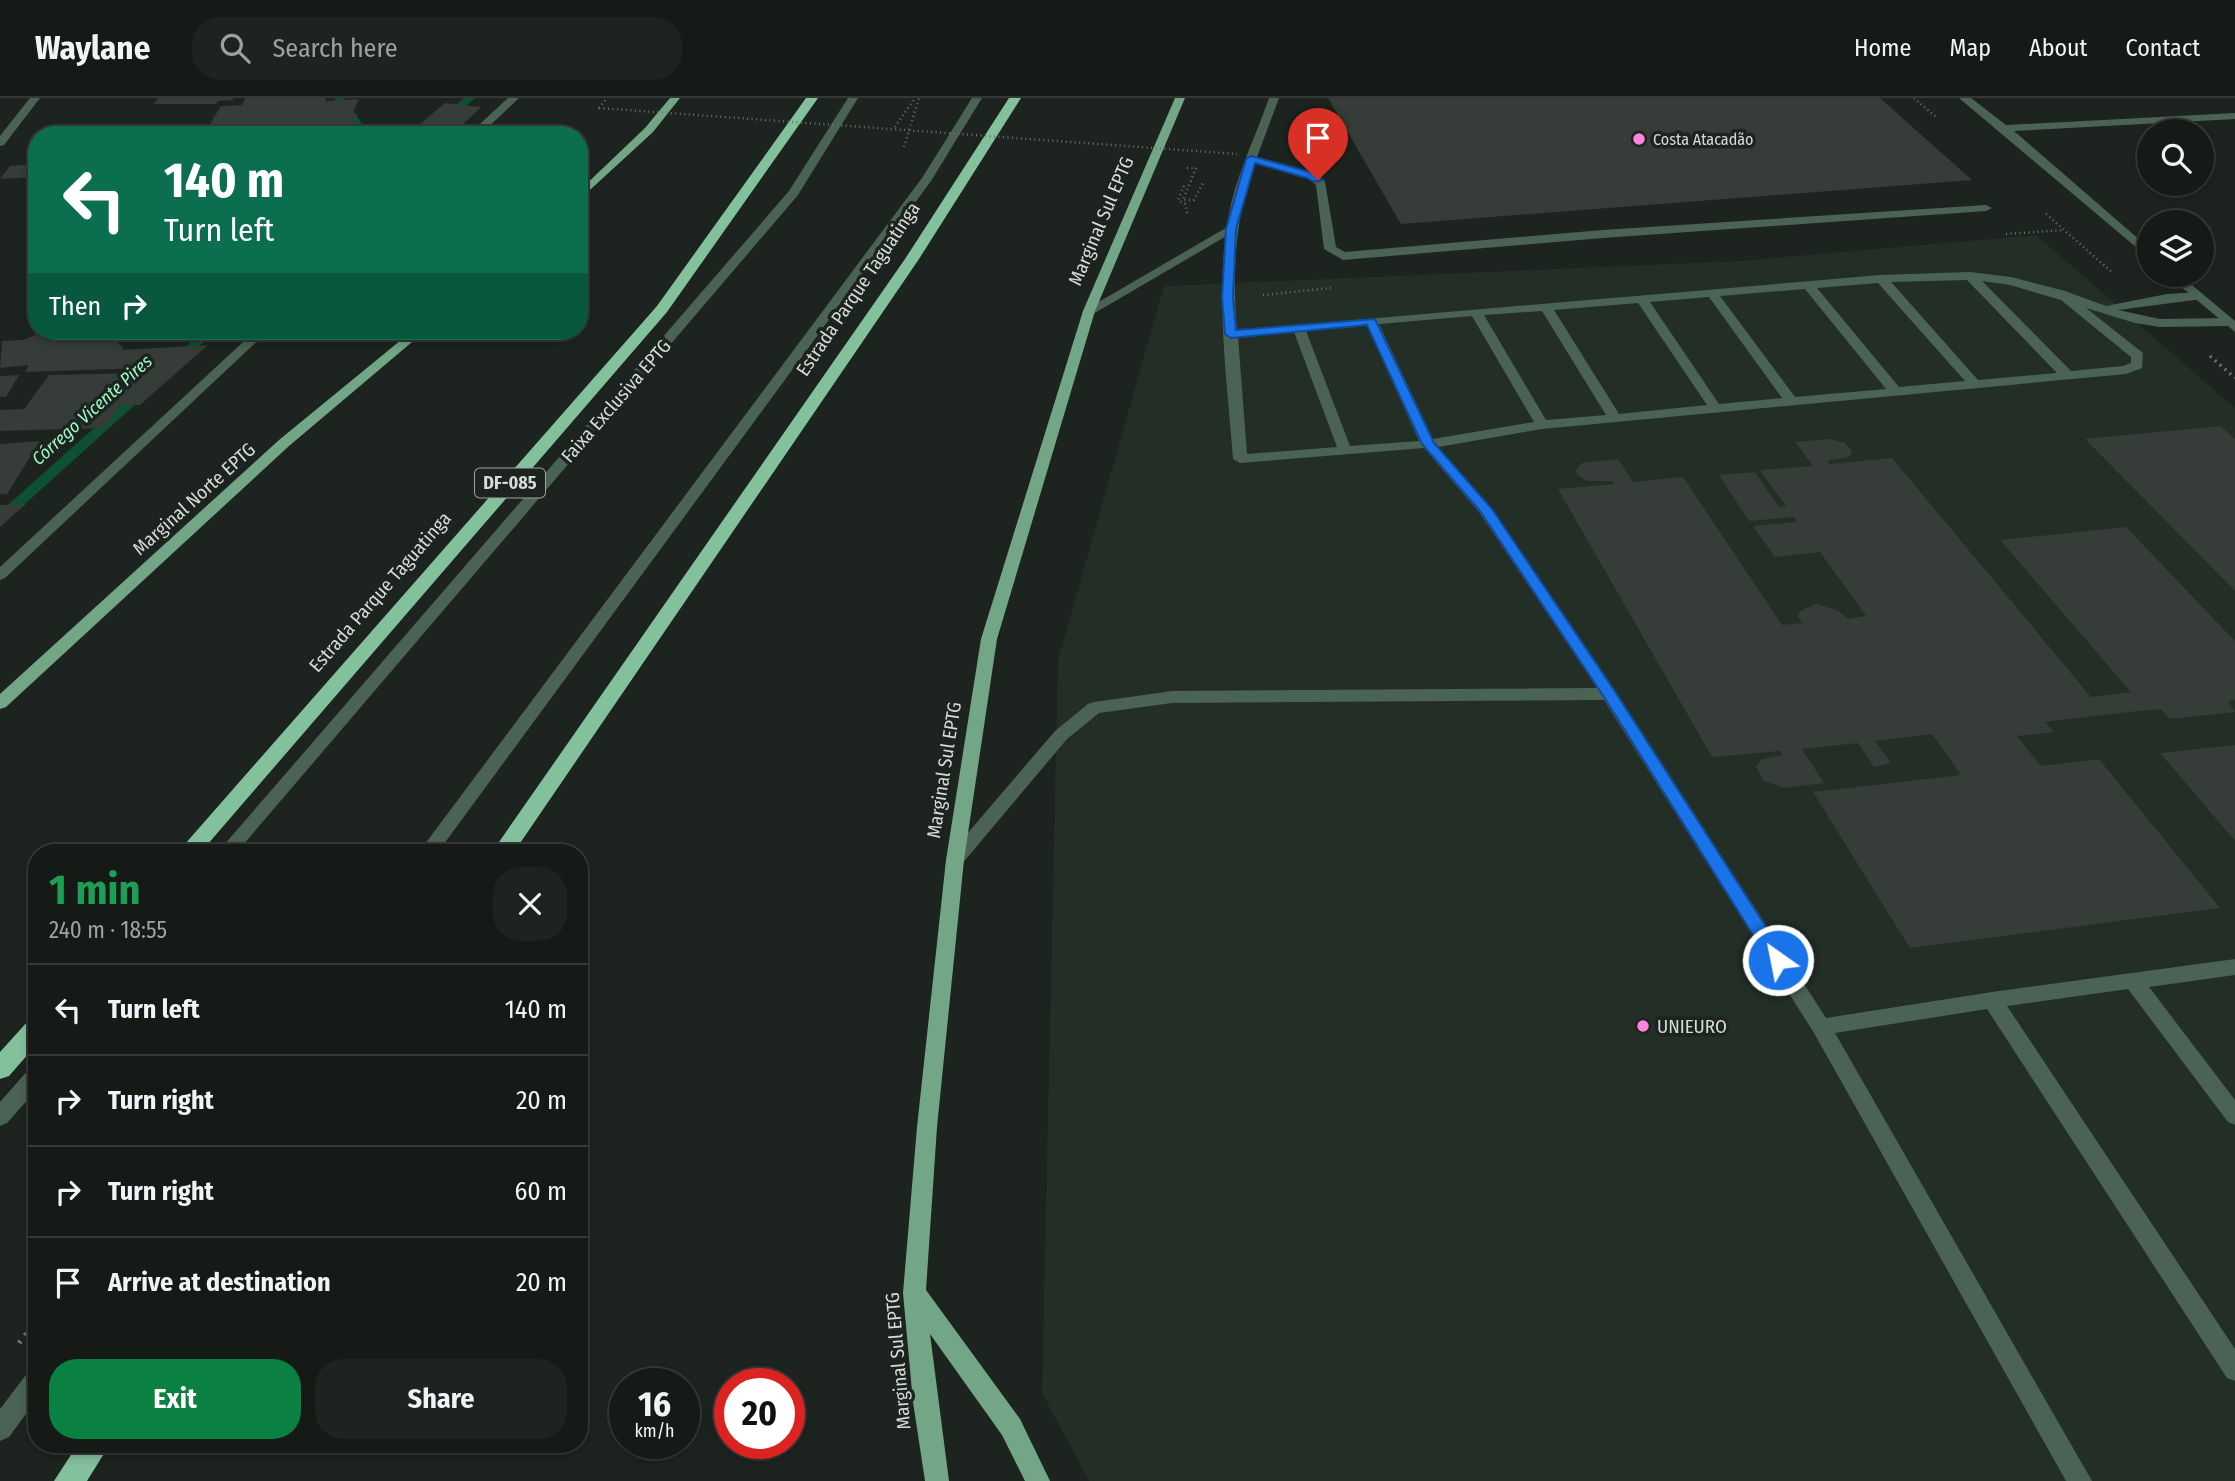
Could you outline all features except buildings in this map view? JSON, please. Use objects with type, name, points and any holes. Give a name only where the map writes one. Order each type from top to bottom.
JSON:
[{"type":"highway","name":"Estrada Parque Taguatinga","points":[[196,844],[662,309],[812,98]]},
{"type":"highway","name":"Estrada Parque Taguatinga","points":[[509,844],[912,259],[1015,98]]},
{"type":"highway","points":[[0,1069],[28,1037]]},
{"type":"highway","points":[[69,1481],[88,1453]]},
{"type":"main road","points":[[588,188],[649,130],[675,98]]},
{"type":"main road","name":"Marginal Sul EPTG","points":[[937,1481],[925,1402],[914,1293],[927,1127],[955,860],[989,639],[1089,311],[1180,98]]},
{"type":"main road","name":"Marginal Norte EPTG","points":[[0,703],[284,443],[408,340]]},
{"type":"main road","points":[[914,1293],[1011,1427],[1038,1481]]},
{"type":"street","points":[[0,144],[35,98]]},
{"type":"street","points":[[483,126],[514,98]]},
{"type":"street","name":"Faixa Exclusiva EPTG","points":[[234,844],[794,193],[853,98]]},
{"type":"street","points":[[434,844],[927,180],[977,98]]},
{"type":"street","points":[[1274,98],[1251,159],[1231,229],[1227,297],[1240,458],[1428,444],[1542,425],[2126,370],[2137,365],[2138,356],[2061,294]]},
{"type":"street","points":[[1964,98],[2004,128],[2137,244]]},
{"type":"street","points":[[2004,128],[2235,116]]},
{"type":"street","points":[[1251,159],[1310,175],[1318,180],[1321,184],[1330,248],[1343,256],[1603,234],[1986,208]]},
{"type":"street","points":[[1089,311],[1231,229]]},
{"type":"street","points":[[1231,334],[1881,279],[1970,276],[2011,281],[2061,294],[2139,320],[2232,325]]},
{"type":"street","points":[[1970,276],[2066,374]]},
{"type":"street","points":[[1881,279],[1973,383]]},
{"type":"street","points":[[1808,285],[1895,391]]},
{"type":"street","points":[[2187,287],[2232,325]]},
{"type":"street","points":[[1712,293],[1791,401]]},
{"type":"street","points":[[2100,308],[2198,296]]},
{"type":"street","points":[[1642,299],[1715,408]]},
{"type":"street","points":[[1546,307],[1615,418]]},
{"type":"street","points":[[1476,313],[1542,425]]},
{"type":"street","points":[[1371,321],[1428,444],[1485,509],[1609,694],[1821,1027],[2080,1481]]},
{"type":"street","points":[[1299,328],[1345,451]]},
{"type":"street","points":[[0,575],[252,340]]},
{"type":"street","points":[[955,860],[1061,735],[1094,708],[1172,697],[1609,694]]},
{"type":"street","points":[[1821,1027],[1992,1000],[2235,967]]},
{"type":"street","points":[[2134,982],[2235,1116]]},
{"type":"street","points":[[1992,1000],[2235,1370]]},
{"type":"street","points":[[0,1116],[28,1084]]},
{"type":"street","points":[[0,1429],[28,1391]]},
{"type":"path","points":[[607,98],[599,108],[895,127],[1237,154]]},
{"type":"path","points":[[895,127],[915,98]]},
{"type":"path","points":[[1914,98],[1945,125]]},
{"type":"path","points":[[1190,168],[1178,200],[1185,204],[1193,234],[1204,247]]},
{"type":"path","points":[[2044,213],[2147,302]]},
{"type":"path","points":[[2170,323],[2235,377]]},
{"type":"shaded area","name":"UNIEURO","points":[[2036,235],[2235,408],[2235,1481],[1089,1481],[1042,1393],[1058,660],[1164,286],[1739,261]]},
{"type":"waterway","points":[[339,98],[359,126]]},
{"type":"waterway","name":"Córrego Vicente Pires","points":[[448,117],[470,98]]},
{"type":"waterway","name":"Córrego Vicente Pires","points":[[178,359],[200,340]]},
{"type":"waterway","name":"Córrego Vicente Pires","points":[[0,519],[143,391]]},
{"type":"place","name":"Costa Atacadão","points":[[1639,139]]},
{"type":"place","name":"UNIEURO","points":[[1643,1026]]},
{"type":"route","points":[[1318,180],[1310,175],[1251,159],[1231,229],[1227,297],[1231,334],[1371,321],[1428,444],[1485,509],[1609,694],[1778,960]]}]
